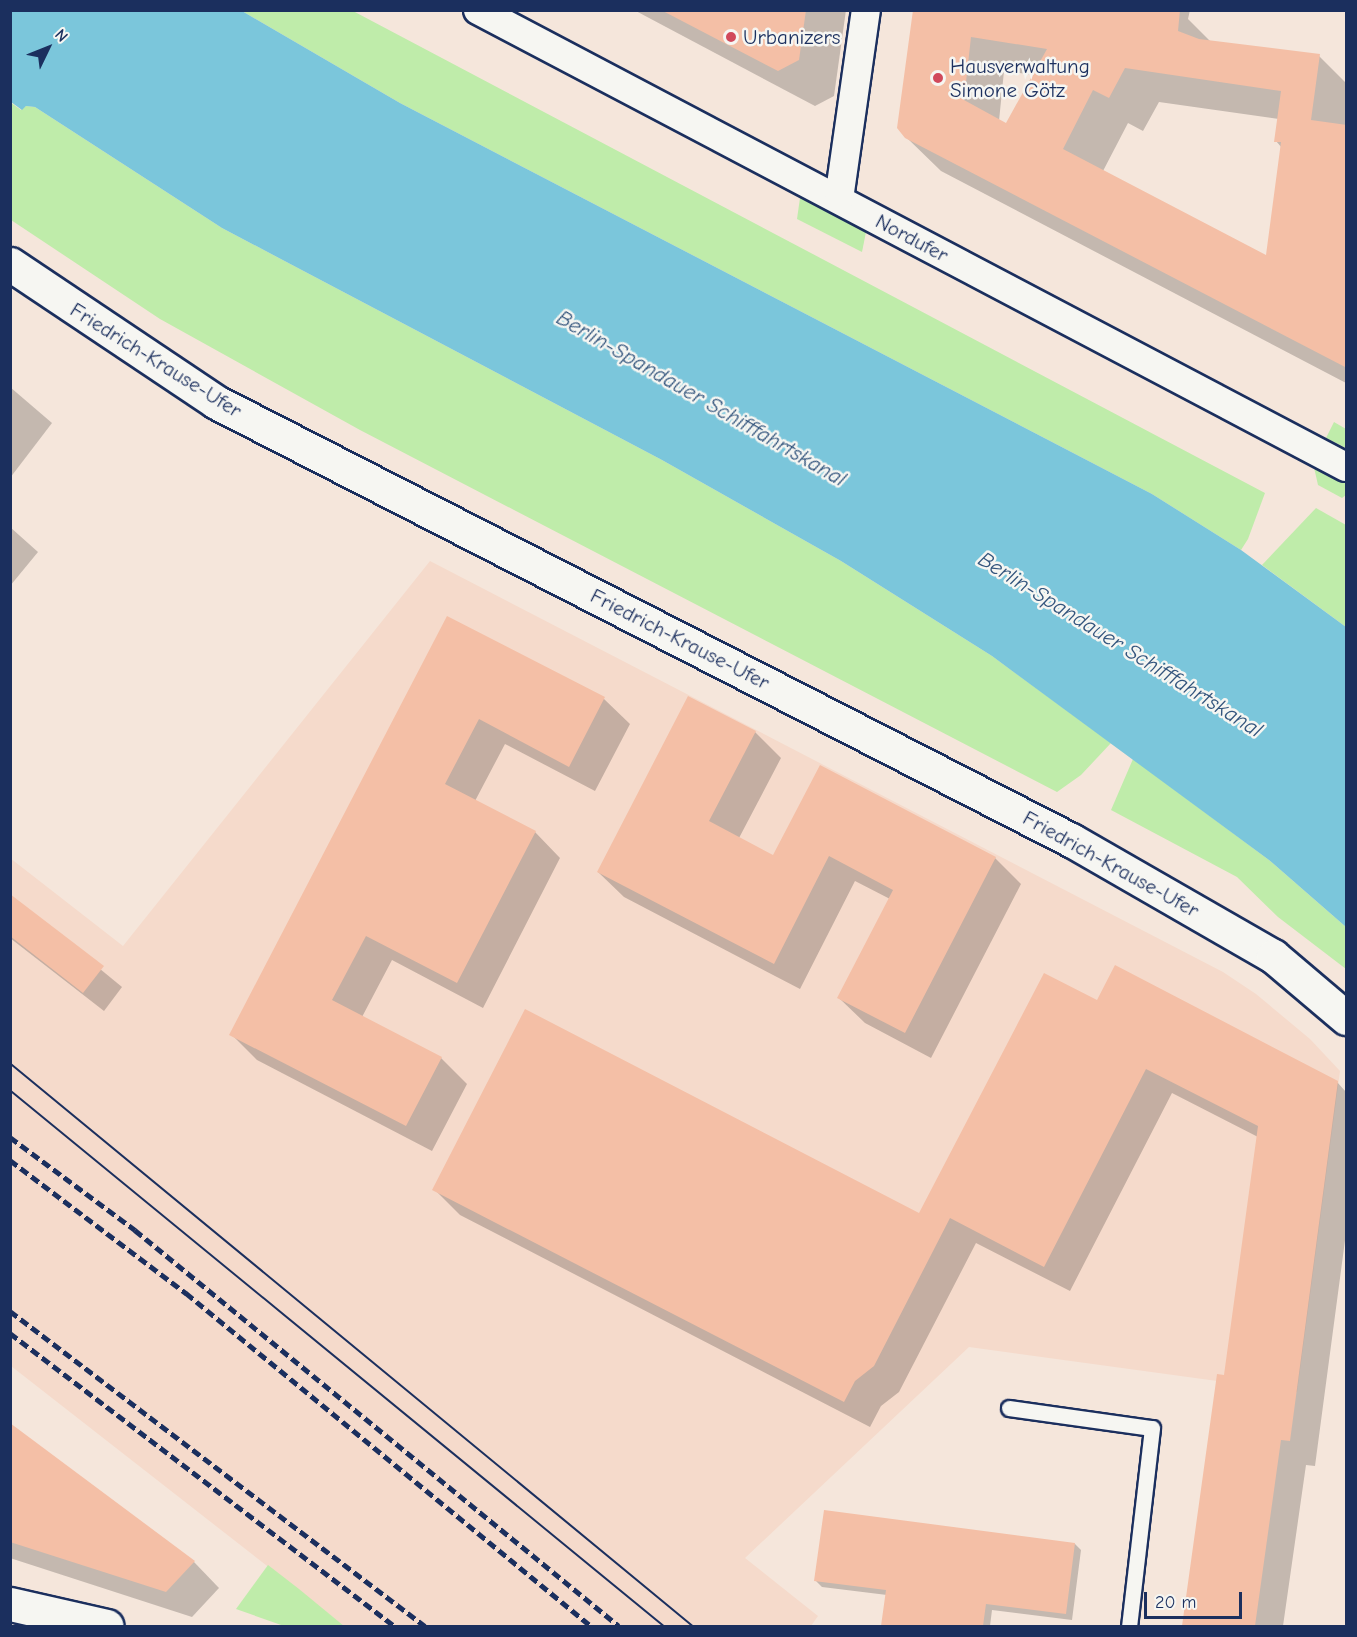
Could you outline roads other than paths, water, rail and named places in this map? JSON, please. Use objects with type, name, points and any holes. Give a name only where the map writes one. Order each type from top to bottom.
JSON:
[{"type":"street","name":"Nordufer","points":[[478,10],[1347,467]]},
{"type":"street","points":[[839,199],[866,10]]},
{"type":"street","name":"Friedrich-Krause-Ufer","points":[[10,264],[216,402],[1081,846],[1273,956],[1347,1018]]},
{"type":"street","points":[[10,1604],[106,1626]]},
{"type":"lane","points":[[1009,1408],[1152,1428],[1130,1626]]},
{"type":"water","name":"Berlin-Spandauer Schifffahrtskanal","points":[[10,11],[242,11],[400,103],[1152,494],[1241,550],[1346,627],[1346,927],[1269,860],[992,656],[841,561],[662,460],[222,228],[35,107],[26,106],[22,110],[11,102]]},
{"type":"tram line","points":[[10,1063],[693,1626]]},
{"type":"tram line","points":[[10,1090],[664,1626]]},
{"type":"railway","points":[[10,1137],[135,1230],[619,1626]]},
{"type":"railway","points":[[10,1160],[186,1293],[591,1626]]},
{"type":"railway","points":[[10,1311],[425,1626]]},
{"type":"railway","points":[[10,1333],[394,1626]]},
{"type":"place","name":"Urbanizers","points":[[731,37]]},
{"type":"place","name":"Hausverwaltung Simone Götz","points":[[938,78]]}]
